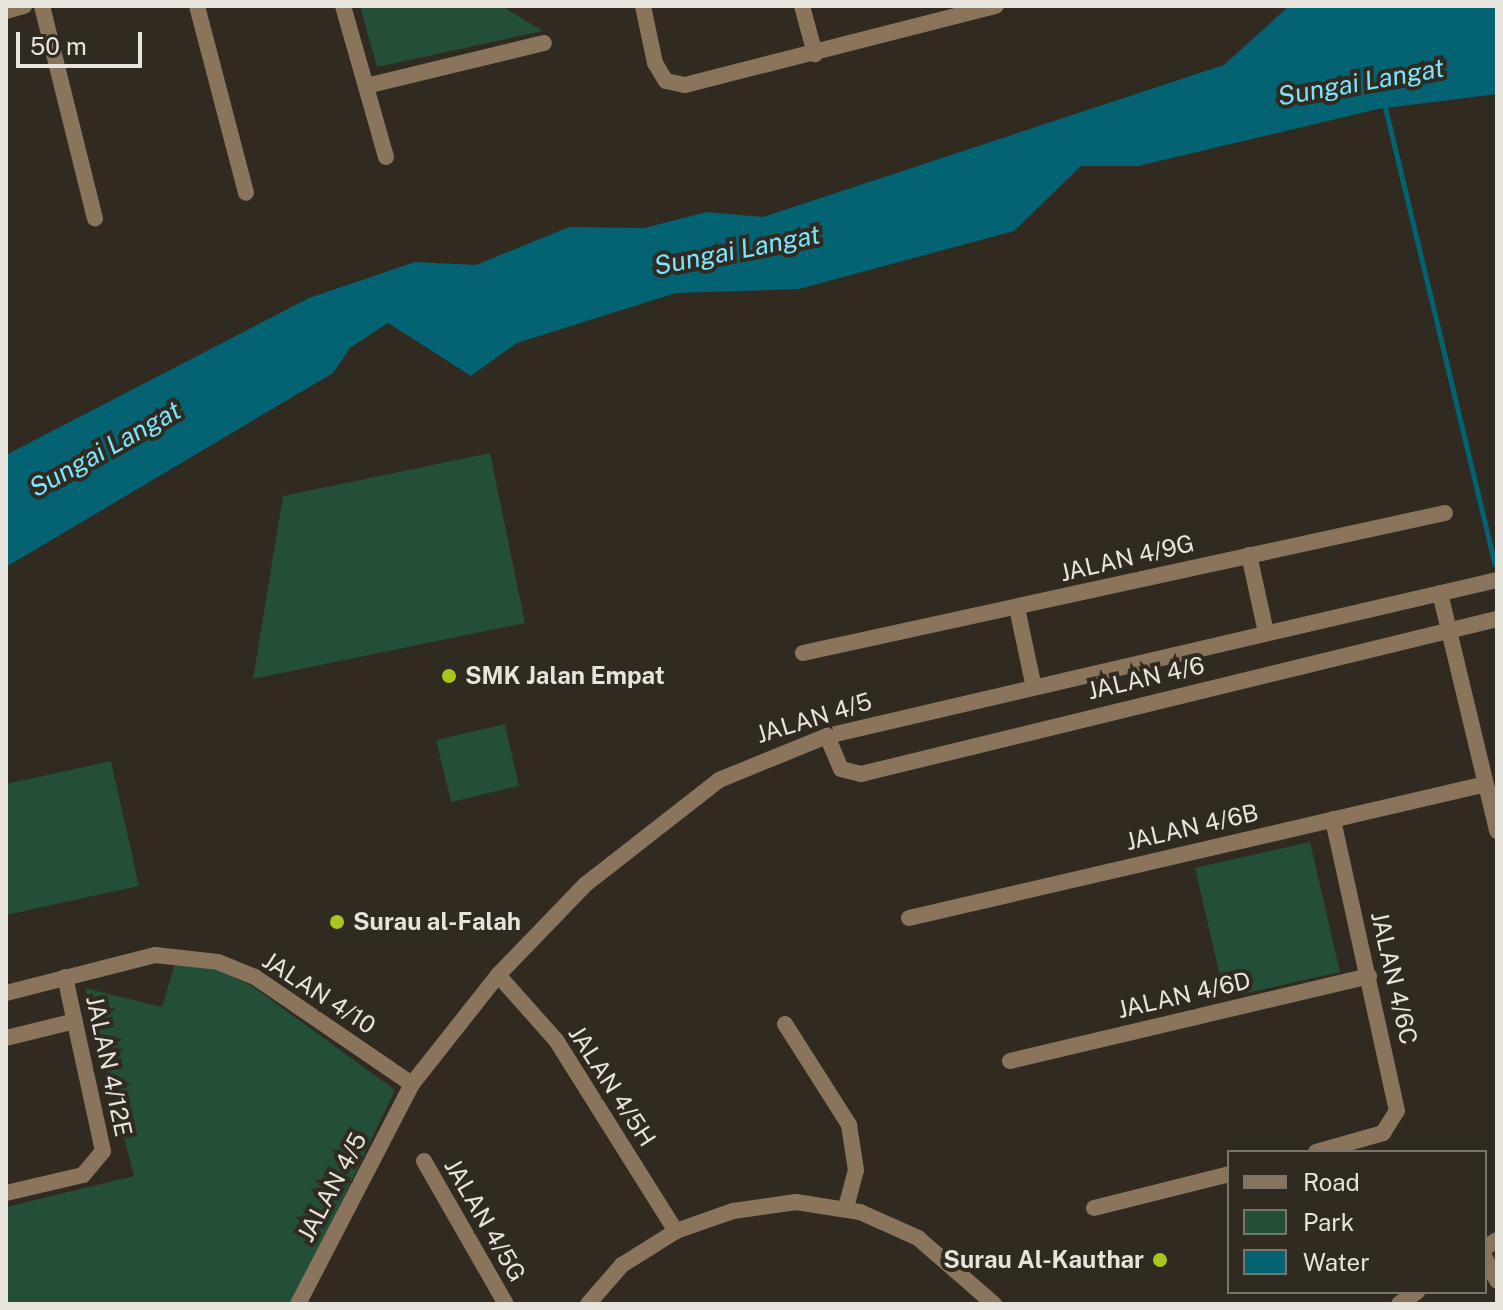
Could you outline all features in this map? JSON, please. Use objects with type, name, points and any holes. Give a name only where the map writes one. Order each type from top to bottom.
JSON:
[{"type":"street","points":[[6,11],[24,6]]},
{"type":"street","points":[[42,6],[95,218]]},
{"type":"street","points":[[197,6],[246,193]]},
{"type":"street","points":[[343,6],[386,157]]},
{"type":"street","points":[[643,6],[666,81],[685,85],[815,54],[956,12],[996,6]]},
{"type":"street","points":[[802,6],[815,54]]},
{"type":"street","points":[[366,86],[544,43]]},
{"type":"street","name":"JALAN 4/9G","points":[[803,653],[1445,513]]},
{"type":"street","points":[[1249,555],[1266,632]]},
{"type":"street","name":"JALAN 4/5","points":[[298,1304],[412,1084],[498,975],[586,884],[698,794],[776,751],[827,736],[1033,683],[1497,580]]},
{"type":"street","points":[[1440,593],[1497,831]]},
{"type":"street","points":[[1017,608],[1033,683]]},
{"type":"street","name":"JALAN 4/6","points":[[827,736],[841,769],[861,774],[1497,619]]},
{"type":"street","name":"JALAN 4/6B","points":[[909,918],[1486,784]]},
{"type":"street","name":"JALAN 4/6C","points":[[1324,1150],[1373,1137],[1392,1124],[1397,1100],[1333,819]]},
{"type":"street","name":"JALAN 4/10","points":[[6,993],[155,955],[218,962],[255,977],[412,1084]]},
{"type":"street","name":"JALAN 4/5H","points":[[498,975],[556,1040],[676,1231]]},
{"type":"street","name":"JALAN 4/6D","points":[[1010,1061],[1369,976]]},
{"type":"street","name":"JALAN 4/12E","points":[[6,1193],[83,1175],[103,1151],[65,977]]},
{"type":"street","points":[[6,1038],[75,1021]]},
{"type":"street","points":[[785,1024],[849,1125],[856,1170],[846,1208]]},
{"type":"street","name":"JALAN 4/5G","points":[[424,1161],[506,1304]]},
{"type":"street","points":[[1094,1208],[1227,1175]]},
{"type":"street","points":[[588,1304],[622,1265],[676,1231],[771,1205],[846,1208],[918,1238],[994,1304]]},
{"type":"street","points":[[1487,1262],[1497,1281]]},
{"type":"green space","points":[[360,6],[502,6],[543,31],[377,67]]},
{"type":"green space","points":[[490,453],[525,623],[253,679],[283,496]]},
{"type":"green space","points":[[505,724],[519,786],[451,802],[436,740]]},
{"type":"green space","points":[[111,761],[139,886],[6,915],[6,784]]},
{"type":"green space","points":[[1310,842],[1340,972],[1225,998],[1195,868]]},
{"type":"green space","points":[[175,964],[215,968],[252,986],[395,1090],[293,1304],[6,1304],[6,1207],[134,1176],[85,988],[162,1007]]},
{"type":"water","name":"Sungai Langat","points":[[1289,6],[1497,6],[1497,94],[1378,109],[1138,166],[1081,166],[1014,231],[799,289],[676,293],[517,343],[471,376],[388,323],[350,348],[333,373],[6,567],[6,455],[309,298],[415,262],[476,265],[569,227],[644,228],[707,212],[763,217],[1224,65]]},
{"type":"waterway","name":"Sungai Langat","points":[[1384,103],[1495,564]]},
{"type":"place","name":"SMK Jalan Empat","points":[[449,676]]},
{"type":"place","name":"Surau al-Falah","points":[[337,922]]},
{"type":"place","name":"Surau Al-Kauthar","points":[[1160,1260]]}]
